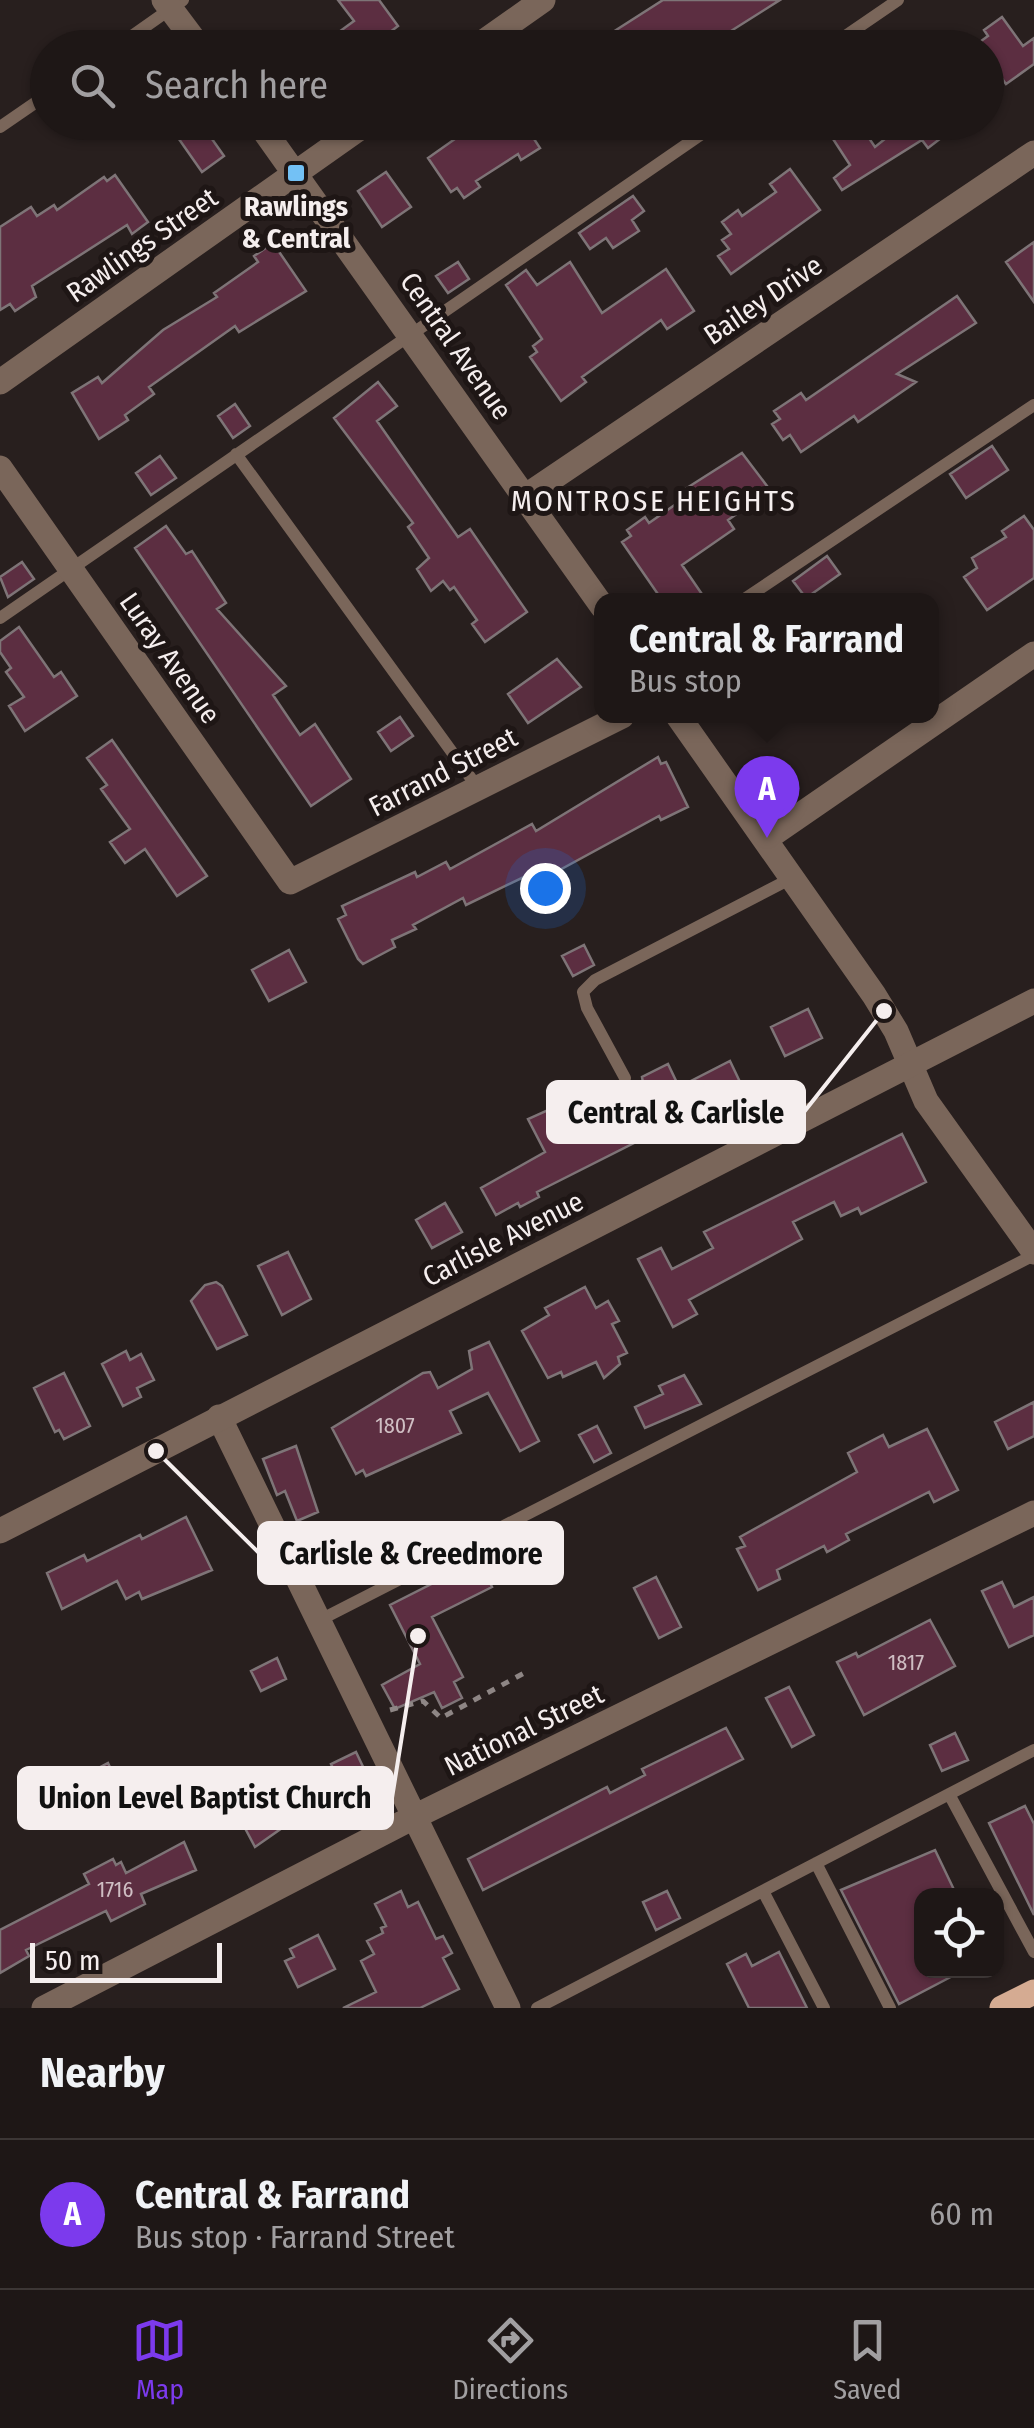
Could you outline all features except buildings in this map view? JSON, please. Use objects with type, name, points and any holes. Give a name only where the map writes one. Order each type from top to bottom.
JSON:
[{"type":"main road","points":[[1002,2008],[1034,1992]]},
{"type":"street","points":[[500,30],[543,0]]},
{"type":"street","points":[[172,3],[189,30]]},
{"type":"street","name":"Central Avenue","points":[[271,140],[594,594]]},
{"type":"street","name":"Rawlings Street","points":[[0,382],[343,140]]},
{"type":"street","name":"Bailey Drive","points":[[526,496],[1034,154]]},
{"type":"street","name":"Luray Avenue","points":[[0,468],[290,882]]},
{"type":"street","points":[[939,719],[1034,654]]},
{"type":"street","name":"Farrand Street","points":[[290,882],[608,723]]},
{"type":"street","points":[[683,723],[767,838],[884,1011],[926,1101],[1034,1254]]},
{"type":"street","points":[[767,838],[934,723]]},
{"type":"street","name":"Carlisle Avenue","points":[[0,1531],[1034,1000]]},
{"type":"street","points":[[219,1417],[508,2008]]},
{"type":"street","name":"National Street","points":[[44,2008],[414,1817],[1034,1513]]},
{"type":"lane","points":[[854,30],[898,0]]},
{"type":"lane","points":[[138,30],[172,3]]},
{"type":"lane","points":[[0,127],[30,106]]},
{"type":"lane","points":[[0,618],[692,140]]},
{"type":"lane","points":[[753,593],[1034,405]]},
{"type":"lane","points":[[236,454],[478,788]]},
{"type":"lane","points":[[625,1078],[587,1008],[584,992],[595,980],[792,878]]},
{"type":"lane","points":[[316,1622],[1034,1254]]},
{"type":"lane","points":[[537,2008],[1034,1750]]},
{"type":"lane","points":[[949,1794],[1034,1952]]},
{"type":"lane","points":[[816,1863],[890,2008]]},
{"type":"lane","points":[[762,1891],[824,2008]]},
{"type":"path","points":[[377,1710],[400,1711],[423,1701],[441,1718],[526,1672]]},
{"type":"place","name":"Rawlings & Central","points":[[296,173]]},
{"type":"place","name":"Central & Farrand","points":[[767,838]]},
{"type":"place","name":"Central & Carlisle","points":[[884,1011]]},
{"type":"place","name":"Carlisle & Creedmore","points":[[156,1451]]},
{"type":"place","name":"Union Level Baptist Church","points":[[418,1636]]},
{"type":"district","name":"MONTROSE HEIGHTS","points":[[654,501]]}]
